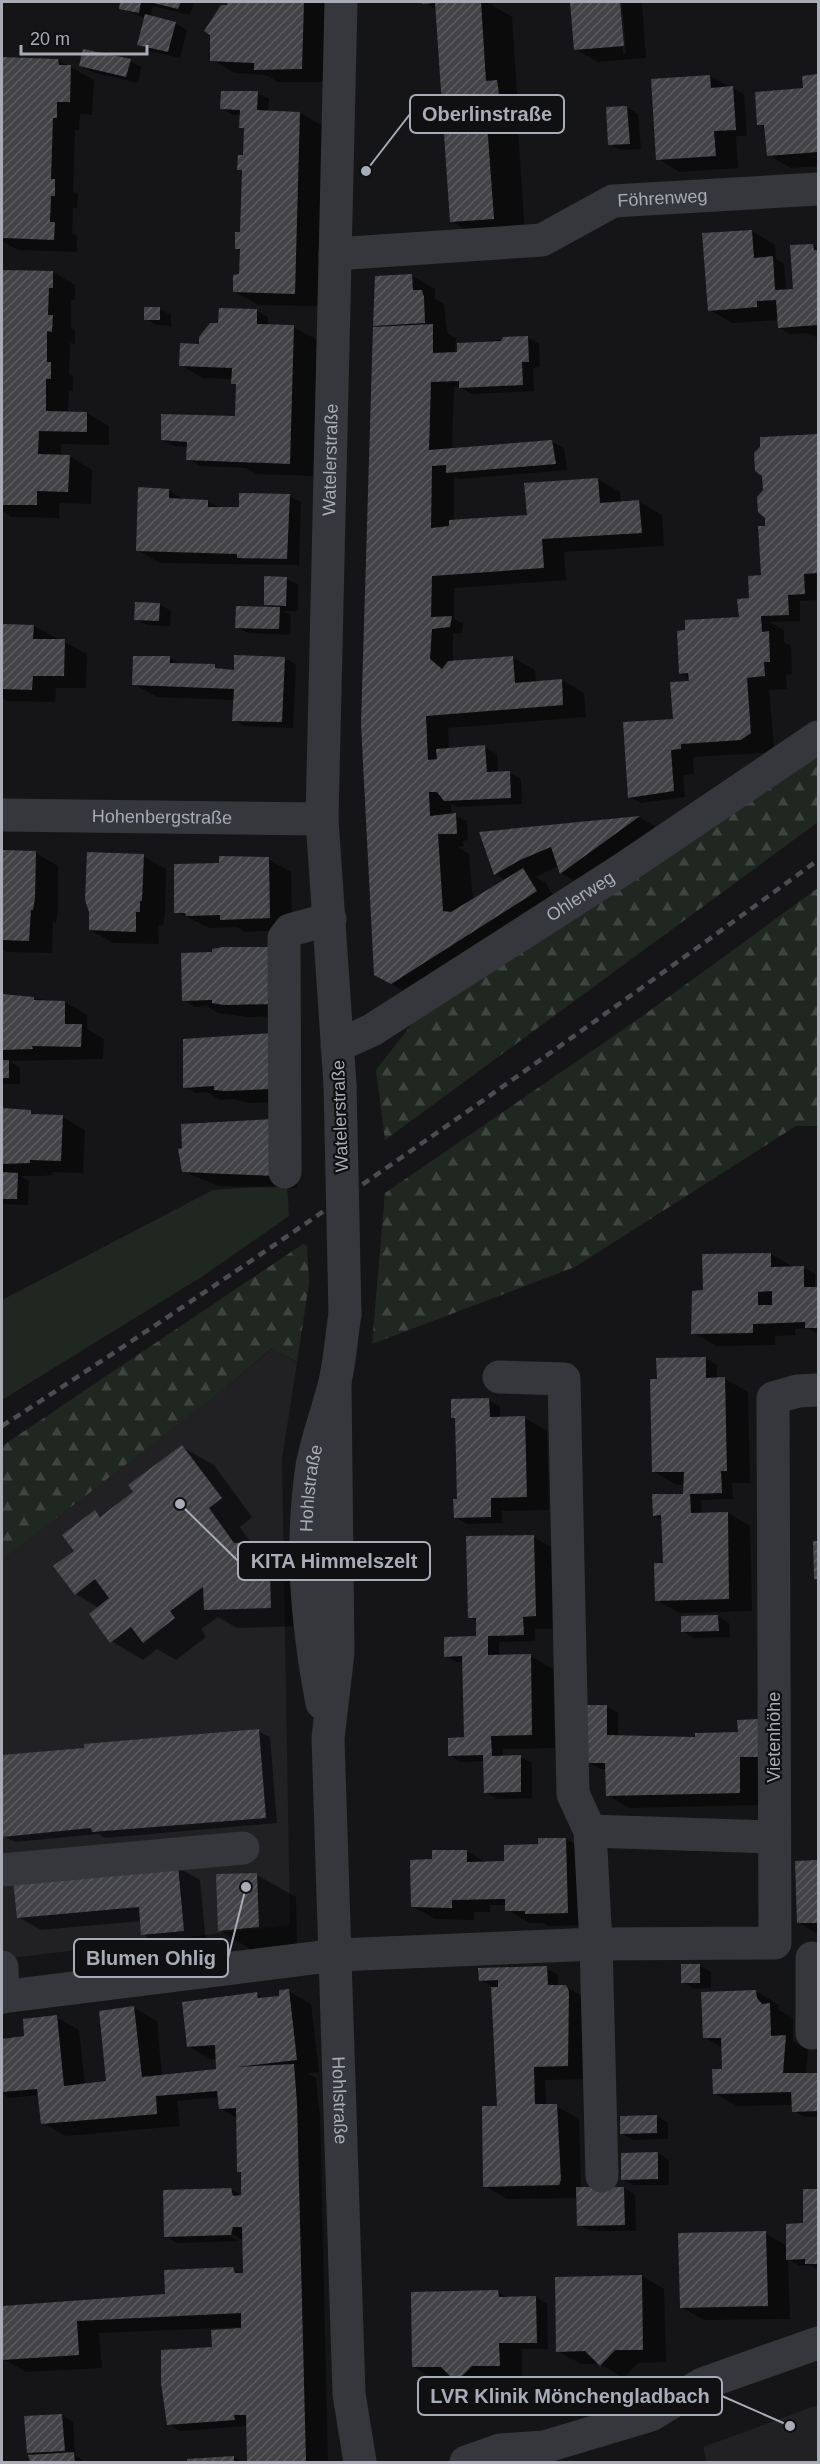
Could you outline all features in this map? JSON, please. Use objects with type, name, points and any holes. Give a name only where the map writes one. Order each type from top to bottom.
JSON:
[{"type":"street","name":"Watelerstraße","points":[[341,2],[322,819],[340,1085],[345,1314]]},
{"type":"street","name":"Föhrenweg","points":[[335,254],[542,240],[613,201],[819,189]]},
{"type":"street","name":"Ohlerweg","points":[[337,1046],[372,1030],[623,870],[819,737]]},
{"type":"street","name":"Hohenbergstraße","points":[[2,815],[322,819]]},
{"type":"street","points":[[285,1172],[284,938],[290,930],[330,918]]},
{"type":"street","name":"Hohlstraße","points":[[345,1314],[335,1383],[338,1653],[328,1738],[350,2394],[360,2463]]},
{"type":"street","points":[[499,1377],[564,1378],[573,1794],[590,1831],[596,1944],[602,2176]]},
{"type":"street","name":"Vietenhöhe","points":[[775,1944],[773,1398],[798,1391],[819,1390]]},
{"type":"street","points":[[590,1831],[774,1837]]},
{"type":"street","points":[[2,1870],[243,1848]]},
{"type":"street","points":[[2,1987],[337,1955],[596,1944],[775,1944],[815,1958],[812,2033]]},
{"type":"street","points":[[466,2463],[500,2450],[546,2455],[651,2415],[702,2384],[819,2343]]},
{"type":"shaded area","points":[[273,1348],[297,1363],[282,1459],[290,1925],[2,1959],[2,1560],[215,1396]]},
{"type":"shaded area","points":[[818,2405],[818,2462],[707,2462],[703,2447]]},
{"type":"green space","points":[[818,750],[818,822],[385,1140],[376,1070],[422,1011]]},
{"type":"green space","points":[[818,888],[818,1126],[796,1126],[575,1267],[372,1344],[385,1193],[637,1020]]},
{"type":"green space","points":[[287,1185],[289,1216],[203,1276],[2,1400],[2,1300],[213,1190]]},
{"type":"green space","points":[[303,1244],[307,1246],[309,1283],[297,1362],[272,1348],[215,1396],[2,1560],[2,1446]]},
{"type":"building","points":[[120,2],[141,2],[139,13],[119,9]]},
{"type":"building","points":[[149,2],[181,2],[178,9]]},
{"type":"building","points":[[227,2],[304,2],[302,69],[254,70],[254,63],[210,61],[210,35],[204,31],[221,5],[227,5]]},
{"type":"building","points":[[422,2],[481,2],[486,81],[497,80],[499,94],[485,95],[494,219],[450,222],[435,3],[422,4]]},
{"type":"building","points":[[570,2],[620,2],[624,46],[574,50]]},
{"type":"building","points":[[145,14],[176,22],[168,52],[137,45]]},
{"type":"building","points":[[83,49],[131,59],[126,77],[79,66]]},
{"type":"building","points":[[2,57],[58,59],[59,65],[71,65],[70,102],[57,102],[57,118],[53,118],[51,179],[55,179],[55,196],[51,196],[50,222],[55,222],[54,240],[2,238]]},
{"type":"building","points":[[818,74],[818,152],[767,156],[764,125],[757,125],[755,92],[803,88],[802,76]]},
{"type":"building","points":[[710,75],[711,88],[733,86],[736,130],[714,131],[716,156],[656,160],[651,79]]},
{"type":"building","points":[[221,91],[258,91],[257,110],[300,112],[295,294],[233,292],[233,275],[239,274],[240,249],[235,249],[235,232],[240,232],[242,170],[237,170],[238,155],[243,155],[244,128],[239,128],[240,110],[220,109]]},
{"type":"building","points":[[627,106],[630,144],[608,145],[606,107]]},
{"type":"building","points":[[752,230],[754,258],[773,256],[775,290],[793,289],[790,245],[813,244],[814,250],[818,250],[818,325],[778,328],[776,300],[757,301],[757,307],[708,311],[702,233]]},
{"type":"building","points":[[2,270],[53,271],[53,288],[49,288],[48,315],[53,315],[52,332],[47,331],[47,362],[51,362],[51,379],[46,379],[46,411],[87,412],[87,432],[39,431],[38,454],[70,455],[68,492],[37,491],[37,505],[2,505]]},
{"type":"building","points":[[412,274],[413,290],[422,290],[424,297],[425,323],[373,326],[375,276]]},
{"type":"building","points":[[144,307],[160,307],[160,320],[144,320]]},
{"type":"building","points":[[219,308],[257,309],[257,324],[294,325],[290,464],[186,460],[187,442],[161,440],[161,414],[235,416],[236,384],[231,384],[232,368],[179,366],[180,343],[199,344],[199,337],[210,323],[218,323]]},
{"type":"building","points":[[433,324],[433,353],[457,352],[457,343],[501,341],[503,337],[528,336],[529,362],[522,362],[523,385],[459,388],[459,381],[431,382],[429,450],[552,440],[556,464],[446,473],[446,465],[432,466],[431,528],[449,526],[449,520],[527,515],[524,483],[598,478],[600,503],[639,500],[642,533],[542,539],[544,568],[432,576],[431,617],[452,616],[450,627],[432,629],[430,659],[442,669],[448,661],[513,656],[515,683],[562,679],[563,705],[426,716],[428,760],[437,759],[436,749],[485,745],[487,772],[510,771],[511,798],[444,801],[437,792],[429,792],[430,816],[456,813],[457,834],[438,834],[443,911],[451,912],[523,868],[537,891],[391,984],[374,975],[361,724],[373,327]]},
{"type":"building","points":[[818,434],[818,573],[804,574],[805,594],[788,595],[789,615],[761,616],[762,632],[769,631],[770,662],[764,662],[765,676],[747,678],[751,733],[741,740],[681,744],[681,749],[671,750],[674,791],[628,798],[623,722],[673,719],[670,682],[689,681],[688,673],[679,674],[677,631],[685,630],[685,620],[739,617],[737,599],[749,598],[748,576],[761,575],[758,526],[765,526],[765,518],[758,512],[757,497],[763,490],[762,476],[755,471],[754,453],[760,447],[760,437]]},
{"type":"building","points":[[138,487],[169,489],[169,498],[208,500],[208,507],[239,507],[239,493],[290,494],[287,559],[237,558],[237,554],[136,551]]},
{"type":"building","points":[[264,576],[287,577],[286,606],[264,605]]},
{"type":"building","points":[[135,602],[160,603],[159,621],[134,620]]},
{"type":"building","points":[[236,606],[280,607],[279,629],[235,628]]},
{"type":"building","points":[[2,624],[34,625],[33,639],[65,639],[64,676],[33,676],[32,690],[2,689]]},
{"type":"building","points":[[234,655],[285,657],[282,722],[232,721],[234,689],[132,685],[133,656],[170,656],[170,663],[215,664],[215,668],[234,670]]},
{"type":"building","points":[[640,816],[560,874],[551,847],[520,860],[494,875],[479,832]]},
{"type":"building","points":[[2,850],[36,851],[35,898],[33,910],[31,910],[29,941],[2,940]]},
{"type":"building","points":[[87,852],[144,854],[142,901],[140,901],[140,912],[136,912],[136,932],[89,930],[89,912],[85,900]]},
{"type":"building","points":[[219,856],[269,857],[270,918],[220,920],[220,915],[186,916],[185,913],[174,913],[174,864],[219,863]]},
{"type":"building","points":[[270,947],[272,1004],[224,1005],[212,1003],[212,1000],[182,1001],[181,953],[212,952],[212,949]]},
{"type":"building","points":[[2,994],[34,997],[34,1000],[65,1001],[65,1024],[82,1024],[81,1047],[32,1046],[33,1049],[2,1050]]},
{"type":"building","points":[[272,1033],[273,1089],[226,1091],[214,1090],[214,1086],[183,1088],[183,1039]]},
{"type":"building","points":[[2,1060],[9,1060],[9,1078],[2,1078]]},
{"type":"building","points":[[2,1108],[31,1110],[31,1114],[63,1115],[61,1161],[30,1160],[30,1163],[2,1164]]},
{"type":"building","points":[[274,1119],[275,1176],[182,1172],[178,1149],[182,1148],[181,1124]]},
{"type":"building","points":[[2,1172],[18,1173],[17,1199],[2,1199]]},
{"type":"building","points":[[771,1253],[771,1267],[804,1266],[804,1287],[818,1287],[818,1328],[805,1328],[805,1322],[753,1324],[753,1333],[691,1334],[692,1291],[703,1290],[702,1254]],"holes":[[[772,1291],[772,1305],[758,1305],[758,1292]]]},
{"type":"building","points":[[706,1357],[706,1378],[725,1377],[727,1471],[721,1471],[722,1493],[690,1494],[691,1513],[728,1512],[729,1599],[655,1601],[654,1563],[663,1563],[661,1515],[653,1516],[652,1494],[683,1494],[684,1472],[652,1472],[650,1379],[657,1379],[656,1358]]},
{"type":"building","points":[[489,1398],[490,1417],[525,1416],[527,1497],[491,1498],[491,1517],[454,1518],[453,1499],[457,1499],[455,1418],[451,1418],[451,1399]]},
{"type":"building","points":[[182,1445],[222,1498],[209,1508],[234,1543],[269,1542],[271,1608],[204,1610],[203,1587],[170,1611],[175,1618],[143,1643],[131,1627],[110,1643],[89,1614],[109,1598],[95,1579],[75,1595],[53,1566],[74,1551],[62,1535],[95,1510],[100,1517],[133,1492],[128,1485]]},
{"type":"building","points":[[534,1535],[536,1616],[523,1617],[524,1635],[488,1636],[488,1655],[531,1654],[532,1735],[491,1736],[492,1756],[521,1755],[521,1792],[484,1793],[483,1755],[448,1756],[448,1738],[464,1737],[462,1656],[444,1657],[444,1637],[476,1636],[476,1618],[468,1618],[466,1536]]},
{"type":"building","points":[[813,1541],[818,1541],[818,1579],[814,1579]]},
{"type":"building","points":[[718,1615],[719,1631],[681,1632],[681,1616]]},
{"type":"building","points":[[585,1705],[607,1705],[607,1735],[695,1737],[695,1733],[738,1732],[737,1720],[758,1719],[759,1757],[740,1757],[740,1793],[606,1796],[605,1763],[587,1763]]},
{"type":"building","points":[[259,1729],[266,1818],[92,1832],[91,1828],[2,1837],[2,1755],[84,1748],[84,1744]]},
{"type":"building","points":[[538,1838],[566,1838],[568,1913],[525,1914],[525,1911],[505,1911],[505,1899],[452,1900],[452,1908],[411,1907],[410,1860],[432,1859],[432,1850],[467,1850],[467,1862],[504,1861],[504,1845],[538,1844]]},
{"type":"building","points":[[818,1860],[818,1923],[797,1923],[795,1861]]},
{"type":"building","points":[[178,1865],[184,1931],[141,1935],[139,1907],[17,1918],[13,1880]]},
{"type":"building","points":[[257,1873],[259,1927],[218,1931],[216,1874]]},
{"type":"building","points":[[681,1964],[700,1964],[700,1983],[681,1983]]},
{"type":"building","points":[[547,1966],[548,1985],[566,1985],[569,1991],[568,2066],[534,2067],[535,2104],[557,2104],[561,2180],[559,2185],[483,2187],[482,2106],[497,2106],[491,1987],[498,1987],[498,1980],[479,1981],[478,1968]]},
{"type":"building","points":[[289,1989],[297,2060],[236,2067],[294,2064],[297,2103],[306,2462],[247,2462],[246,2415],[234,2415],[235,2420],[167,2425],[161,2383],[161,2350],[212,2347],[211,2330],[241,2328],[241,2313],[77,2321],[79,2355],[2,2360],[2,2306],[165,2294],[164,2270],[233,2267],[235,2273],[243,2273],[242,2227],[233,2227],[231,2235],[164,2237],[163,2190],[231,2188],[233,2196],[241,2195],[241,2172],[237,2172],[236,2108],[219,2109],[217,2091],[156,2096],[157,2114],[41,2124],[37,2089],[2,2092],[2,2039],[24,2036],[23,2019],[57,2015],[64,2086],[106,2081],[99,2011],[134,2006],[142,2077],[216,2069],[215,2045],[187,2047],[182,2002],[257,1992],[258,1998],[279,1996],[279,1990]]},
{"type":"building","points":[[756,1990],[757,1998],[762,2004],[770,2003],[771,2036],[786,2035],[783,2073],[818,2073],[818,2111],[792,2112],[791,2092],[713,2094],[712,2069],[722,2069],[721,2038],[703,2038],[701,1992]]},
{"type":"building","points":[[657,2115],[657,2133],[620,2134],[620,2116]]},
{"type":"building","points":[[658,2152],[658,2179],[621,2180],[621,2153]]},
{"type":"building","points":[[576,2187],[624,2187],[625,2225],[577,2226]]},
{"type":"building","points":[[803,2189],[818,2189],[818,2264],[805,2264],[805,2259],[786,2260],[786,2224],[803,2223]]},
{"type":"building","points":[[766,2231],[768,2306],[680,2308],[678,2233]]},
{"type":"building","points":[[642,2275],[643,2350],[615,2350],[600,2366],[585,2351],[556,2352],[555,2277]]},
{"type":"building","points":[[498,2290],[499,2297],[536,2296],[537,2343],[499,2343],[500,2366],[472,2366],[456,2382],[441,2367],[412,2367],[411,2292]]},
{"type":"building","points":[[62,2414],[65,2451],[27,2453],[24,2416]]},
{"type":"building","points":[[74,2452],[75,2462],[30,2462],[28,2455]]},
{"type":"building","points":[[234,2456],[234,2462],[187,2462],[187,2459]]},
{"type":"railway","points":[[2,1426],[209,1289],[414,1149],[818,860]]},
{"type":"place","name":"Oberlinstraße","points":[[366,171]]},
{"type":"place","name":"KITA Himmelszelt","points":[[180,1504]]},
{"type":"place","name":"Blumen Ohlig","points":[[246,1887]]},
{"type":"place","name":"LVR Klinik Mönchengladbach","points":[[790,2426]]}]
